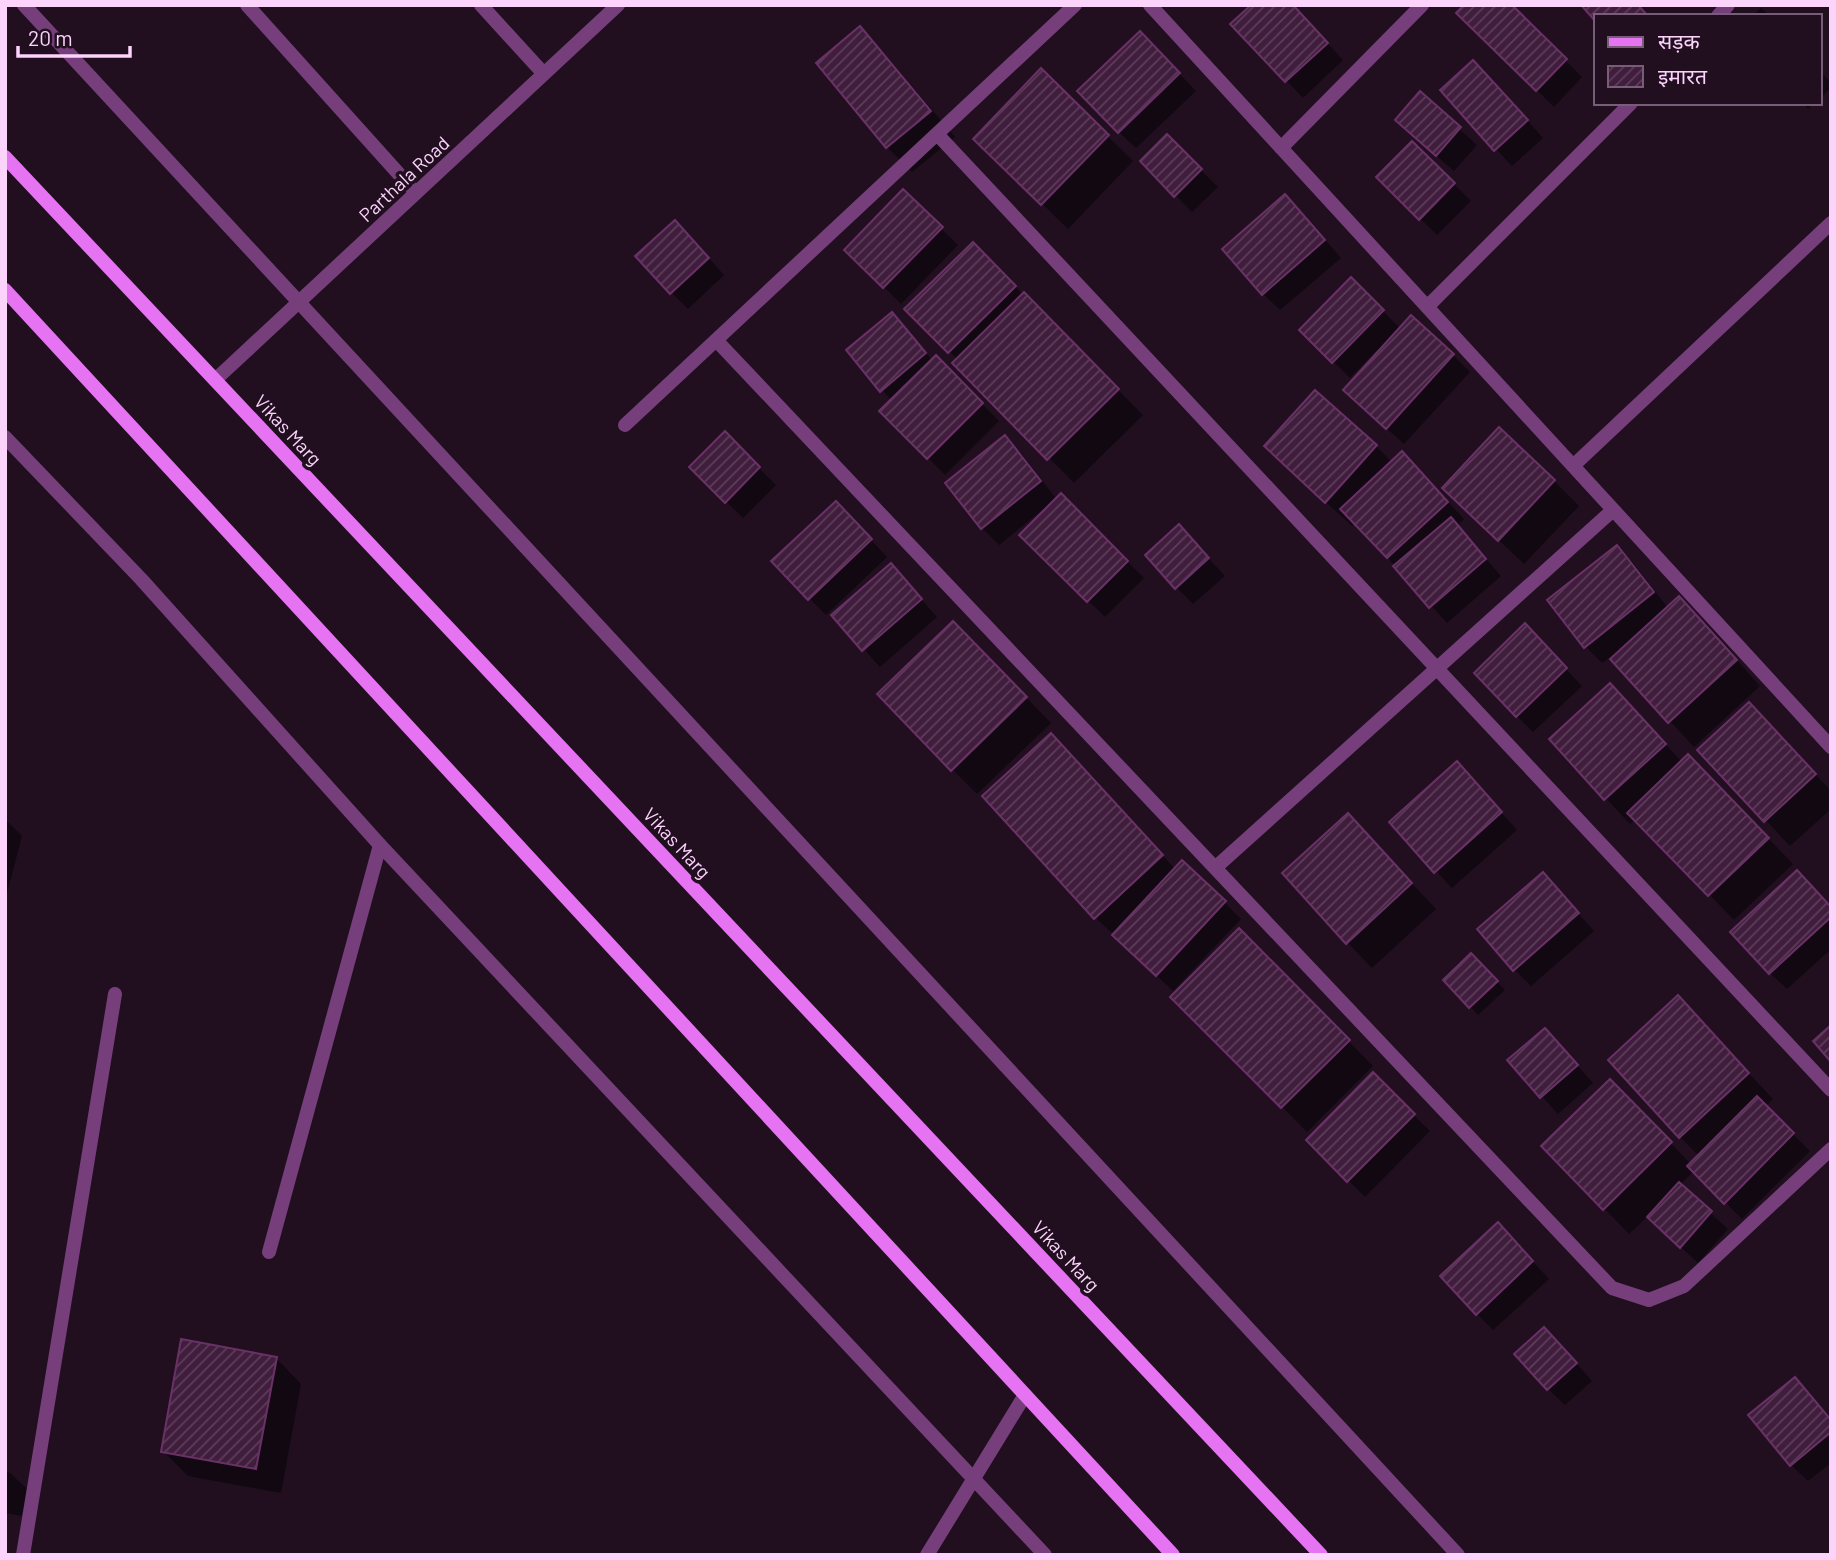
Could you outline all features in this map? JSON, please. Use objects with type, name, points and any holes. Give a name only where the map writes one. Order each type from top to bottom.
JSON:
[{"type":"main road","name":"Vikas Marg","points":[[5,157],[1321,1555]]},
{"type":"main road","points":[[5,290],[1173,1555]]},
{"type":"street","points":[[24,5],[1458,1555]]},
{"type":"street","points":[[247,5],[416,194]]},
{"type":"street","points":[[481,5],[544,74]]},
{"type":"street","name":"Parthala Road","points":[[215,380],[618,5]]},
{"type":"street","points":[[625,425],[1075,5]]},
{"type":"street","points":[[1150,5],[1831,747]]},
{"type":"street","points":[[1281,148],[1422,5]]},
{"type":"street","points":[[1427,307],[1629,105]]},
{"type":"street","points":[[937,134],[1831,1090]]},
{"type":"street","points":[[1573,466],[1831,223]]},
{"type":"street","points":[[716,340],[1612,1288],[1649,1300],[1684,1286],[1831,1149]]},
{"type":"street","points":[[5,437],[141,579],[380,845],[1045,1555]]},
{"type":"street","points":[[1215,868],[1613,510]]},
{"type":"street","points":[[269,1251],[380,845]]},
{"type":"street","points":[[23,1555],[115,994]]},
{"type":"street","points":[[927,1555],[1025,1395]]},
{"type":"building","points":[[1251,5],[1293,5],[1328,43],[1285,82],[1230,24]]},
{"type":"building","points":[[1464,5],[1512,5],[1567,59],[1536,91],[1456,13]]},
{"type":"building","points":[[1581,5],[1638,5],[1646,14],[1594,14],[1594,20]]},
{"type":"building","points":[[860,26],[931,111],[886,148],[816,63]]},
{"type":"building","points":[[1140,31],[1180,73],[1118,133],[1077,91]]},
{"type":"building","points":[[1473,60],[1528,120],[1494,151],[1440,90]]},
{"type":"building","points":[[1041,68],[1109,135],[1041,205],[973,139]]},
{"type":"building","points":[[1420,91],[1461,127],[1436,156],[1395,120]]},
{"type":"building","points":[[1167,134],[1202,169],[1174,197],[1140,161]]},
{"type":"building","points":[[1412,141],[1455,183],[1419,220],[1376,177]]},
{"type":"building","points":[[903,189],[943,227],[883,288],[844,250]]},
{"type":"building","points":[[1285,194],[1325,240],[1262,295],[1222,249]]},
{"type":"building","points":[[675,220],[709,258],[670,294],[635,256]]},
{"type":"building","points":[[973,242],[1016,286],[948,353],[904,309]]},
{"type":"building","points":[[1351,277],[1384,310],[1332,363],[1299,330]]},
{"type":"building","points":[[1024,292],[1119,389],[1047,460],[952,363]]},
{"type":"building","points":[[892,312],[926,353],[880,392],[846,350]]},
{"type":"building","points":[[1411,315],[1454,354],[1386,429],[1343,390]]},
{"type":"building","points":[[936,355],[983,403],[927,459],[879,411]]},
{"type":"building","points":[[1315,390],[1377,445],[1325,503],[1264,446]]},
{"type":"building","points":[[1499,427],[1555,480],[1498,541],[1442,488]]},
{"type":"building","points":[[725,431],[760,467],[725,503],[689,467]]},
{"type":"building","points":[[1005,435],[1041,481],[981,529],[945,483]]},
{"type":"building","points":[[1402,451],[1448,502],[1387,558],[1340,509]]},
{"type":"building","points":[[1061,493],[1128,561],[1087,602],[1019,535]]},
{"type":"building","points":[[836,501],[872,539],[808,600],[771,561]]},
{"type":"building","points":[[1451,517],[1486,559],[1429,608],[1393,566]]},
{"type":"building","points":[[1179,524],[1209,558],[1175,589],[1145,555]]},
{"type":"building","points":[[1617,545],[1654,592],[1584,648],[1547,600]]},
{"type":"building","points":[[891,563],[922,599],[862,651],[831,615]]},
{"type":"building","points":[[1679,596],[1737,660],[1668,723],[1610,659]]},
{"type":"building","points":[[953,621],[1027,697],[951,771],[877,694]]},
{"type":"building","points":[[1525,623],[1567,668],[1516,717],[1474,673]]},
{"type":"building","points":[[1610,683],[1666,744],[1604,800],[1549,739]]},
{"type":"building","points":[[1749,702],[1816,774],[1764,822],[1697,750]]},
{"type":"building","points":[[1051,733],[1163,855],[1094,919],[982,796]]},
{"type":"building","points":[[1688,754],[1769,838],[1708,896],[1627,813]]},
{"type":"building","points":[[1457,761],[1502,812],[1434,873],[1389,822]]},
{"type":"building","points":[[1348,813],[1412,883],[1346,944],[1282,873]]},
{"type":"building","points":[[1182,860],[1226,901],[1156,976],[1112,935]]},
{"type":"building","points":[[1797,870],[1831,907],[1831,917],[1769,974],[1730,932]]},
{"type":"building","points":[[1543,872],[1579,913],[1513,971],[1477,929]]},
{"type":"building","points":[[1239,928],[1350,1040],[1281,1108],[1170,997]]},
{"type":"building","points":[[1471,953],[1498,981],[1469,1008],[1443,980]]},
{"type":"building","points":[[1678,995],[1749,1073],[1679,1138],[1608,1060]]},
{"type":"building","points":[[1831,1025],[1831,1062],[1813,1041]]},
{"type":"building","points":[[1545,1028],[1578,1065],[1540,1098],[1507,1060]]},
{"type":"building","points":[[1373,1072],[1415,1114],[1347,1182],[1306,1140]]},
{"type":"building","points":[[1610,1079],[1672,1142],[1603,1210],[1541,1146]]},
{"type":"building","points":[[1757,1096],[1794,1133],[1724,1204],[1687,1166]]},
{"type":"building","points":[[1679,1182],[1712,1211],[1680,1248],[1647,1217]]},
{"type":"building","points":[[1498,1222],[1533,1261],[1476,1315],[1440,1276]]},
{"type":"building","points":[[1544,1327],[1577,1363],[1547,1390],[1514,1354]]},
{"type":"building","points":[[181,1339],[277,1357],[256,1469],[161,1452]]},
{"type":"building","points":[[1795,1377],[1831,1420],[1831,1432],[1790,1466],[1748,1415]]}]
